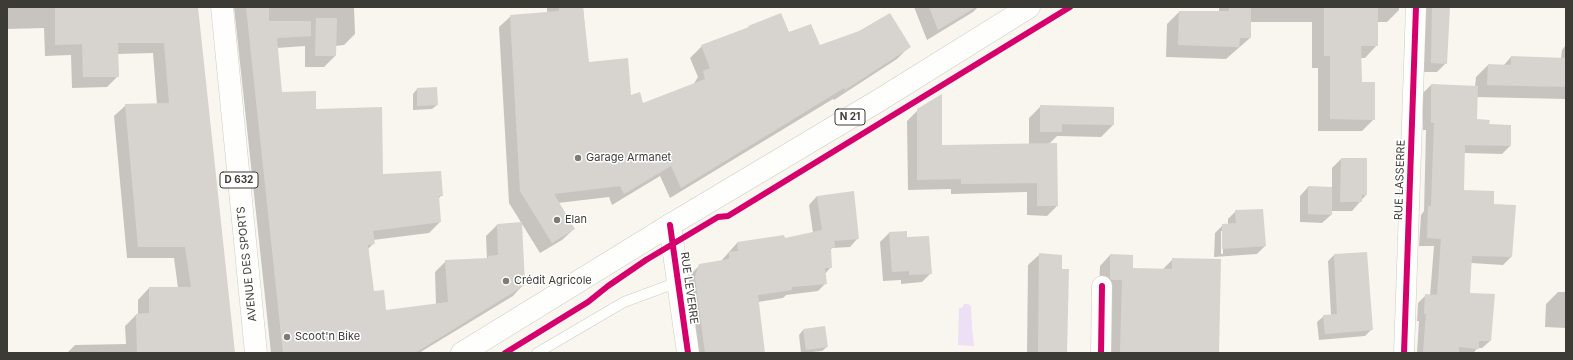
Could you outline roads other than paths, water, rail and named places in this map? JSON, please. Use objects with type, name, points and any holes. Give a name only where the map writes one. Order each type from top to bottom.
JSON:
[{"type":"main road","name":"AVENUE DES SPORTS","points":[[222,7],[256,353]]},
{"type":"main road","name":"N 21","points":[[462,353],[670,225],[878,101],[1030,7]]},
{"type":"main road","name":"RUE LEVERRE","points":[[670,225],[688,353]]},
{"type":"street","name":"RUE LASSERRE","points":[[1404,353],[1416,7]]},
{"type":"street","points":[[1101,353],[1102,286]]},
{"type":"lane","points":[[537,353],[624,302],[678,282]]},
{"type":"place","name":"Garage Armanet","points":[[578,158]]},
{"type":"place","name":"Elan","points":[[557,220]]},
{"type":"place","name":"Crédit Agricole","points":[[506,281]]},
{"type":"place","name":"Scoot'n Bike","points":[[287,337]]}]
